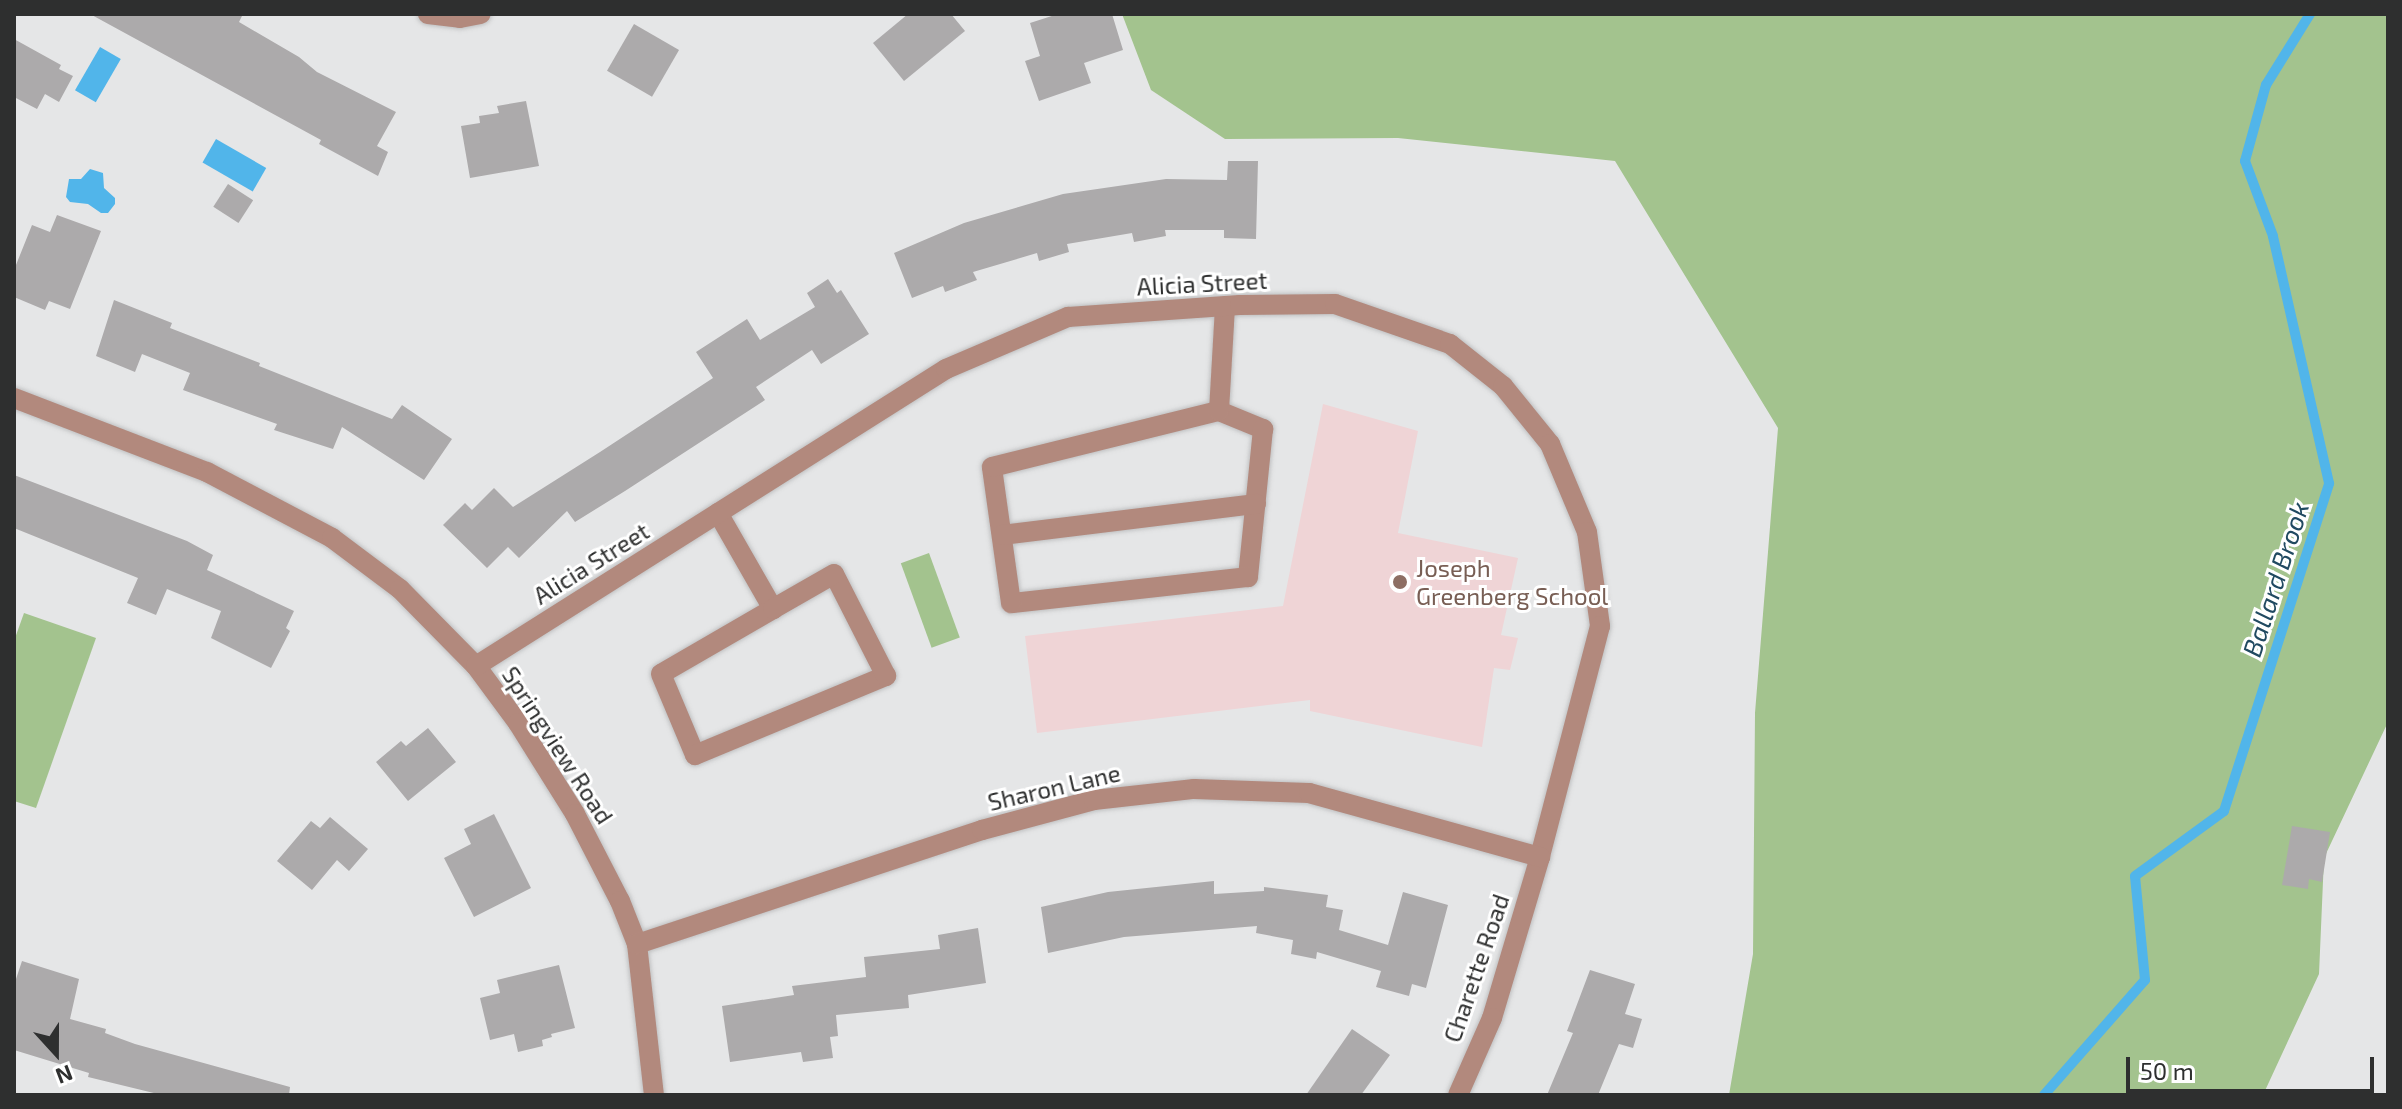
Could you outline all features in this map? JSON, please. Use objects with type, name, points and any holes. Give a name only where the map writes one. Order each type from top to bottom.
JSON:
[{"type":"street","points":[[428,14],[470,16]]},
{"type":"street","name":"Alicia Street","points":[[476,666],[946,369],[1068,317],[1225,306],[1335,304],[1450,344],[1503,386],[1550,444],[1587,532],[1600,626],[1540,857]]},
{"type":"street","points":[[1219,411],[1225,306]]},
{"type":"street","name":"Springview Road","points":[[14,398],[207,472],[332,538],[400,589],[476,666],[518,723],[575,814],[620,901],[637,944],[654,1095]]},
{"type":"street","points":[[1219,411],[1263,429],[1256,504],[1248,577],[1011,603],[992,467],[1219,411]]},
{"type":"street","points":[[1002,535],[1256,504]]},
{"type":"street","points":[[718,513],[773,609]]},
{"type":"street","points":[[834,574],[886,676],[695,755],[661,674],[773,609],[834,574]]},
{"type":"street","name":"Sharon Lane","points":[[637,944],[982,830],[1094,800],[1194,789],[1309,793],[1540,857]]},
{"type":"street","name":"Charette Road","points":[[1458,1095],[1492,1018],[1540,857]]},
{"type":"shaded area","name":"Joseph Greenberg School","points":[[1323,404],[1418,431],[1398,533],[1518,558],[1501,635],[1518,638],[1510,670],[1494,668],[1482,747],[1310,711],[1310,700],[1037,733],[1025,636],[1283,606]]},
{"type":"green space","points":[[1122,14],[2388,14],[2388,722],[2324,858],[2319,974],[2263,1095],[1729,1095],[1753,954],[1755,713],[1778,428],[1615,161],[1398,138],[1225,139],[1151,90]]},
{"type":"green space","points":[[929,553],[960,638],[932,648],[901,563]]},
{"type":"green space","points":[[24,613],[96,638],[36,808],[14,801],[14,641]]},
{"type":"water","points":[[100,47],[121,59],[96,102],[75,90]]},
{"type":"water","points":[[216,139],[266,168],[253,191],[202,162]]},
{"type":"water","points":[[90,169],[103,173],[104,188],[115,198],[115,204],[108,213],[101,213],[88,204],[70,202],[66,197],[69,179],[81,179]]},
{"type":"building","points":[[90,14],[243,14],[239,22],[299,57],[317,72],[396,112],[377,146],[388,152],[378,176],[319,144],[321,140]]},
{"type":"building","points":[[908,14],[951,14],[965,31],[904,81],[873,43]]},
{"type":"building","points":[[1058,14],[1112,14],[1123,50],[1084,63],[1091,83],[1039,101],[1025,61],[1040,56],[1030,23]]},
{"type":"building","points":[[634,24],[679,50],[652,97],[607,71]]},
{"type":"building","points":[[14,39],[61,65],[59,69],[73,76],[59,102],[45,94],[37,109],[14,97]]},
{"type":"building","points":[[526,101],[539,166],[470,178],[461,126],[480,123],[479,116],[499,113],[497,106]]},
{"type":"building","points":[[1228,161],[1258,161],[1256,239],[1224,238],[1224,230],[1165,230],[1166,236],[1134,242],[1132,233],[1067,244],[1069,252],[1039,261],[1037,253],[973,272],[977,280],[945,292],[943,286],[912,298],[894,253],[964,223],[1063,194],[1166,179],[1227,180]]},
{"type":"building","points":[[228,184],[253,200],[238,223],[213,207]]},
{"type":"building","points":[[57,215],[101,231],[70,309],[49,301],[45,310],[14,297],[14,270],[32,225],[50,232]]},
{"type":"building","points":[[828,279],[837,293],[841,290],[869,334],[821,364],[812,350],[756,387],[765,400],[625,491],[575,522],[567,511],[519,558],[508,547],[487,568],[443,525],[465,503],[472,510],[494,488],[513,507],[600,452],[713,378],[696,352],[747,319],[760,340],[815,307],[807,293]]},
{"type":"building","points":[[114,300],[172,323],[170,328],[392,419],[402,405],[452,439],[424,480],[342,427],[333,449],[274,430],[277,424],[183,390],[190,373],[142,354],[135,372],[96,356]]},
{"type":"building","points":[[14,475],[187,541],[213,555],[207,570],[294,611],[286,628],[290,631],[271,668],[211,638],[221,611],[167,589],[156,615],[127,603],[138,578],[14,528]]},
{"type":"building","points":[[428,728],[456,762],[408,801],[376,762],[401,741],[406,746]]},
{"type":"building","points":[[494,814],[531,888],[474,917],[444,858],[471,844],[464,829]]},
{"type":"building","points":[[330,817],[368,849],[349,871],[337,860],[312,890],[277,861],[311,821],[320,828]]},
{"type":"building","points":[[2292,826],[2330,832],[2322,882],[2309,879],[2308,889],[2282,885]]},
{"type":"building","points":[[1214,881],[1214,894],[1264,891],[1264,887],[1328,895],[1326,907],[1343,910],[1339,930],[1388,945],[1403,892],[1448,905],[1426,988],[1412,984],[1409,996],[1376,987],[1381,971],[1317,952],[1316,959],[1291,954],[1293,940],[1256,933],[1257,926],[1124,937],[1048,953],[1041,907],[1108,892]]},
{"type":"building","points":[[978,928],[986,983],[908,995],[909,1008],[836,1015],[838,1036],[830,1037],[833,1058],[803,1062],[801,1052],[730,1062],[722,1006],[794,995],[792,986],[866,977],[864,957],[940,949],[938,935]]},
{"type":"building","points":[[22,961],[79,979],[70,1019],[106,1029],[105,1033],[135,1044],[290,1087],[289,1095],[162,1095],[88,1077],[89,1073],[14,1050],[14,985]]},
{"type":"building","points":[[559,965],[575,1028],[551,1034],[552,1037],[542,1040],[543,1046],[518,1052],[514,1034],[490,1040],[480,998],[500,993],[497,980]]},
{"type":"building","points":[[1590,970],[1635,984],[1625,1014],[1642,1019],[1633,1048],[1619,1044],[1598,1095],[1547,1095],[1573,1033],[1567,1031]]},
{"type":"building","points":[[1352,1029],[1390,1055],[1361,1095],[1306,1095]]},
{"type":"waterway","name":"Ballard Brook","points":[[2044,1095],[2145,980],[2135,876],[2224,811],[2329,483],[2273,236],[2245,161],[2266,85],[2310,14]]},
{"type":"place","name":"Joseph Greenberg School","points":[[1400,582]]}]
